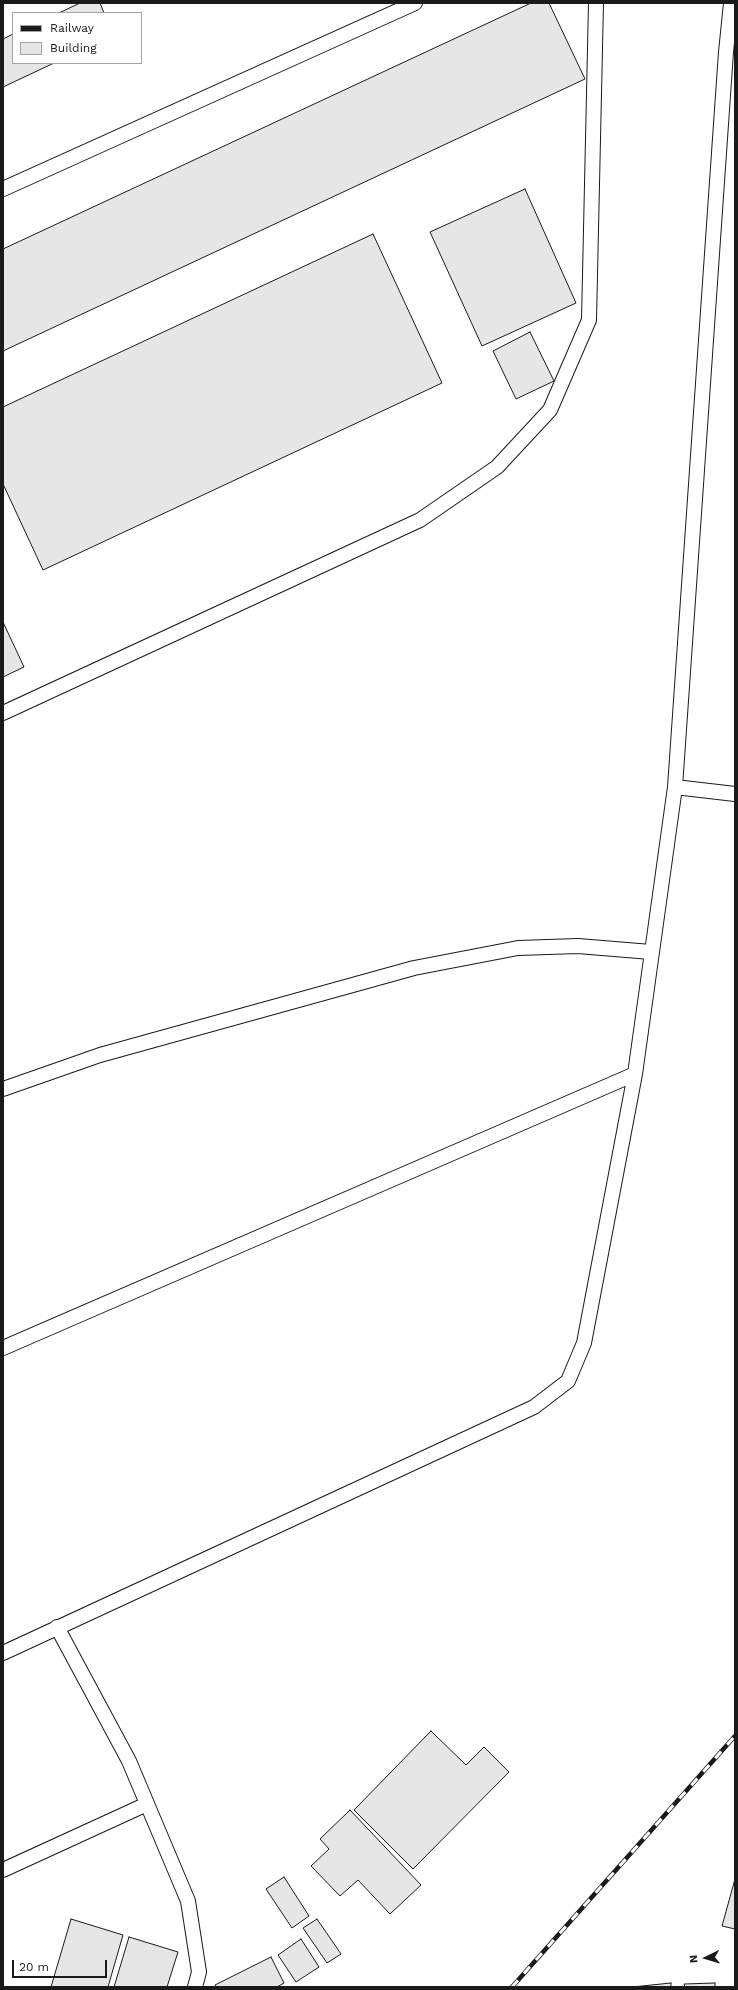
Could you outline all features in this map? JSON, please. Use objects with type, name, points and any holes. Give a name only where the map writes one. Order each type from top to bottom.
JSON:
[{"type":"lane","points":[[3,189],[415,3]]},
{"type":"lane","points":[[3,713],[420,520],[497,467],[550,410],[589,320],[596,3]]},
{"type":"lane","points":[[3,1652],[534,1407],[568,1381],[584,1343],[635,1074],[674,787],[725,60],[731,3]]},
{"type":"lane","points":[[674,787],[735,794]]},
{"type":"lane","points":[[3,1089],[100,1055],[414,968],[518,948],[578,946],[651,952]]},
{"type":"lane","points":[[3,1348],[635,1074]]},
{"type":"lane","points":[[57,1627],[129,1761],[188,1901],[199,1972],[195,1987]]},
{"type":"lane","points":[[3,1870],[147,1804]]},
{"type":"building","points":[[80,3],[100,3],[104,12],[61,12]]},
{"type":"building","points":[[531,3],[549,3],[585,79],[3,351],[3,249]]},
{"type":"building","points":[[12,34],[12,64],[52,64],[3,87],[3,39]]},
{"type":"building","points":[[525,189],[576,303],[482,346],[430,232]]},
{"type":"building","points":[[373,234],[442,383],[43,570],[3,484],[3,407]]},
{"type":"building","points":[[530,332],[554,381],[516,399],[493,351]]},
{"type":"building","points":[[3,622],[24,667],[3,677]]},
{"type":"building","points":[[431,1731],[466,1765],[484,1747],[509,1772],[413,1869],[354,1810]]},
{"type":"building","points":[[350,1810],[421,1885],[390,1914],[358,1880],[340,1896],[311,1866],[329,1849],[320,1839]]},
{"type":"building","points":[[284,1877],[309,1916],[292,1928],[266,1889]]},
{"type":"building","points":[[735,1879],[735,1929],[722,1926]]},
{"type":"building","points":[[71,1919],[123,1935],[108,1987],[51,1987]]},
{"type":"building","points":[[317,1919],[341,1954],[327,1963],[303,1928]]},
{"type":"building","points":[[129,1937],[178,1952],[167,1987],[114,1987]]},
{"type":"building","points":[[301,1939],[319,1967],[296,1982],[278,1955]]},
{"type":"building","points":[[271,1957],[284,1983],[277,1987],[216,1987],[215,1985]]},
{"type":"building","points":[[671,1983],[671,1987],[632,1987]]},
{"type":"building","points":[[715,1983],[715,1987],[685,1987],[684,1984]]},
{"type":"railway","points":[[512,1987],[735,1736]]}]
